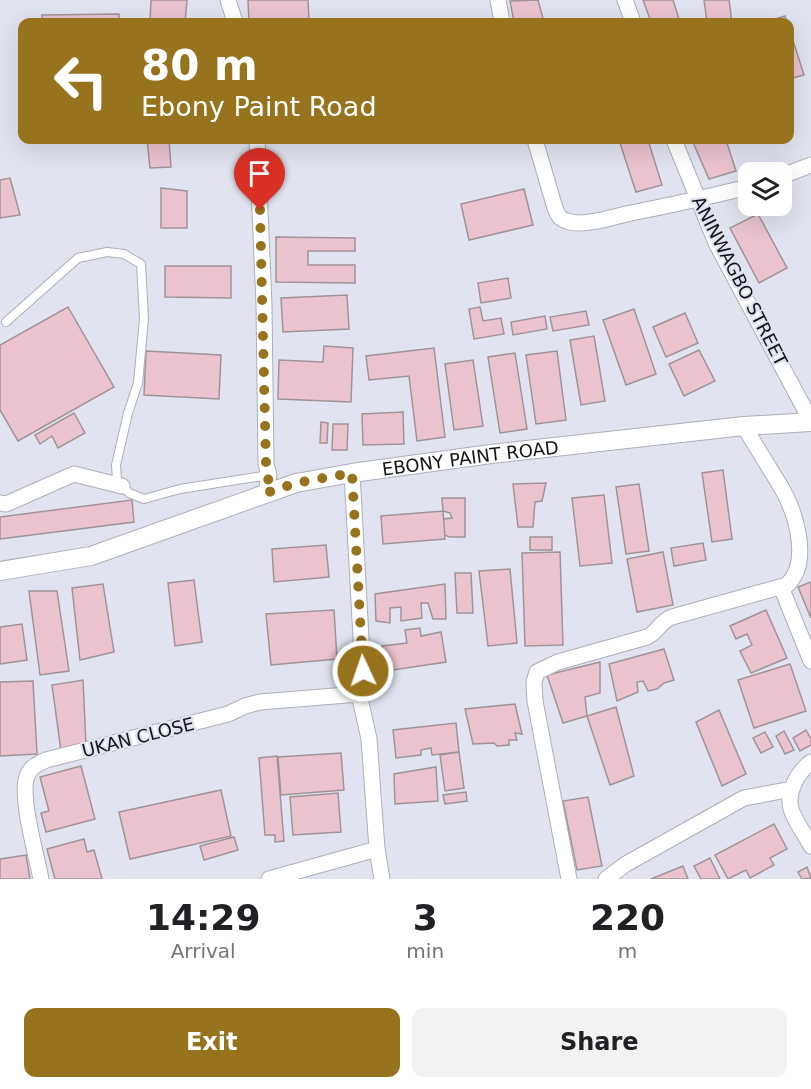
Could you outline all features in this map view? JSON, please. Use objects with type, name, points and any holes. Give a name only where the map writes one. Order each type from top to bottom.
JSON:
[{"type":"street","points":[[228,0],[234,18]]},
{"type":"street","points":[[498,0],[501,18]]},
{"type":"street","points":[[626,0],[632,18]]},
{"type":"street","points":[[256,144],[264,305],[266,464],[269,475],[266,493]]},
{"type":"street","points":[[536,144],[558,217],[575,223],[697,200],[738,190]]},
{"type":"street","name":"ANINWAGBO STREET","points":[[676,144],[697,200],[728,266],[811,421]]},
{"type":"street","points":[[792,172],[811,165]]},
{"type":"street","name":"EBONY PAINT ROAD","points":[[0,572],[91,556],[296,483],[491,454],[744,426],[811,421]]},
{"type":"street","points":[[569,879],[535,701],[534,682],[537,672],[558,662],[647,638],[657,632],[666,619],[672,616],[781,587],[798,580],[805,573],[811,554],[810,544],[798,513],[744,426]]},
{"type":"street","points":[[352,473],[364,693],[358,694],[369,739],[381,879]]},
{"type":"street","points":[[0,503],[6,504],[74,474],[122,486]]},
{"type":"street","points":[[781,587],[811,661]]},
{"type":"street","name":"UKAN CLOSE","points":[[41,879],[24,789],[28,773],[35,765],[46,760],[216,718],[260,702],[358,694]]},
{"type":"street","points":[[811,762],[795,780],[792,789],[791,811],[811,846]]},
{"type":"street","points":[[606,879],[626,864],[744,798],[792,789]]},
{"type":"street","points":[[269,879],[377,849]]},
{"type":"lane","points":[[6,322],[78,258],[107,252],[124,254],[141,264],[144,320],[138,382],[116,465],[117,480],[129,494],[144,499],[180,489],[269,475]]},
{"type":"building","points":[[151,0],[187,0],[185,18],[150,18]]},
{"type":"building","points":[[248,0],[308,0],[309,18],[249,18]]},
{"type":"building","points":[[538,0],[543,18],[513,18],[510,1]]},
{"type":"building","points":[[643,0],[673,0],[679,18],[650,18]]},
{"type":"building","points":[[704,0],[729,0],[731,18],[706,18]]},
{"type":"building","points":[[119,14],[119,18],[42,18],[42,15]]},
{"type":"building","points":[[794,44],[804,75],[794,78]]},
{"type":"building","points":[[147,144],[169,144],[171,167],[150,168]]},
{"type":"building","points":[[620,144],[649,144],[662,185],[636,192]]},
{"type":"building","points":[[694,144],[727,144],[736,171],[709,179]]},
{"type":"building","points":[[10,178],[20,215],[0,218],[0,180]]},
{"type":"building","points":[[161,188],[187,191],[187,228],[161,228]]},
{"type":"building","points":[[524,189],[533,225],[469,240],[461,204]]},
{"type":"building","points":[[754,216],[759,216],[787,268],[759,283],[730,228]]},
{"type":"building","points":[[276,237],[355,238],[355,251],[308,251],[308,265],[355,265],[355,283],[276,282]]},
{"type":"building","points":[[165,266],[231,266],[231,298],[165,297]]},
{"type":"building","points":[[508,278],[511,298],[481,303],[478,283]]},
{"type":"building","points":[[347,295],[349,329],[283,332],[281,298]]},
{"type":"building","points":[[68,307],[114,387],[18,441],[0,410],[0,345]]},
{"type":"building","points":[[480,307],[483,321],[501,318],[504,334],[474,339],[469,309]]},
{"type":"building","points":[[634,309],[656,374],[626,385],[603,320]]},
{"type":"building","points":[[586,311],[589,325],[553,331],[550,317]]},
{"type":"building","points":[[685,313],[698,343],[666,357],[653,327]]},
{"type":"building","points":[[545,316],[547,329],[513,335],[511,322]]},
{"type":"building","points":[[594,336],[605,401],[581,405],[570,340]]},
{"type":"building","points":[[324,346],[353,348],[351,402],[278,399],[279,360],[323,362]]},
{"type":"building","points":[[434,348],[445,437],[417,441],[409,376],[369,380],[366,356]]},
{"type":"building","points":[[699,350],[715,381],[684,396],[669,364]]},
{"type":"building","points":[[146,351],[221,355],[219,399],[144,395]]},
{"type":"building","points":[[557,351],[566,420],[536,424],[526,355]]},
{"type":"building","points":[[515,353],[527,429],[500,433],[488,357]]},
{"type":"building","points":[[473,360],[483,426],[454,430],[445,364]]},
{"type":"building","points":[[403,412],[404,444],[363,445],[362,414]]},
{"type":"building","points":[[74,413],[85,433],[58,448],[52,436],[40,444],[35,435]]},
{"type":"building","points":[[321,422],[328,423],[327,443],[320,443]]},
{"type":"building","points":[[333,424],[348,424],[347,450],[332,450]]},
{"type":"building","points":[[723,470],[732,539],[712,542],[702,473]]},
{"type":"building","points":[[546,483],[542,501],[535,502],[533,527],[518,527],[513,484]]},
{"type":"building","points":[[639,484],[649,551],[626,554],[616,487]]},
{"type":"building","points":[[604,495],[612,563],[580,566],[572,498]]},
{"type":"building","points":[[442,498],[465,498],[465,537],[444,535],[443,519],[452,518],[450,513],[443,511]]},
{"type":"building","points":[[132,500],[134,522],[0,539],[0,517]]},
{"type":"building","points":[[443,511],[445,539],[383,544],[381,516]]},
{"type":"building","points":[[530,537],[552,537],[552,550],[530,550]]},
{"type":"building","points":[[703,543],[706,560],[674,566],[671,548]]},
{"type":"building","points":[[326,545],[329,577],[274,582],[272,549]]},
{"type":"building","points":[[560,552],[563,645],[525,646],[522,553]]},
{"type":"building","points":[[663,552],[673,605],[637,612],[627,559]]},
{"type":"building","points":[[510,569],[517,643],[488,646],[479,571]]},
{"type":"building","points":[[455,573],[471,573],[473,613],[457,613]]},
{"type":"building","points":[[194,580],[202,642],[175,646],[168,583]]},
{"type":"building","points":[[811,582],[811,618],[798,587]]},
{"type":"building","points":[[103,584],[114,652],[80,660],[72,588]]},
{"type":"building","points":[[445,584],[446,619],[433,619],[428,603],[421,603],[422,618],[401,621],[401,607],[390,608],[390,623],[376,621],[375,594]]},
{"type":"building","points":[[29,591],[57,591],[69,671],[40,675]]},
{"type":"building","points":[[334,610],[337,659],[271,665],[266,614]]},
{"type":"building","points":[[766,610],[787,658],[751,673],[740,651],[752,645],[747,634],[736,639],[730,626]]},
{"type":"building","points":[[22,624],[27,660],[0,664],[0,627]]},
{"type":"building","points":[[420,628],[421,636],[441,632],[446,662],[386,671],[382,646],[407,643],[405,630]]},
{"type":"building","points":[[664,649],[674,680],[648,691],[643,681],[637,682],[638,692],[617,701],[609,664]]},
{"type":"building","points":[[600,662],[600,693],[585,697],[587,716],[563,723],[547,675]]},
{"type":"building","points":[[790,664],[806,711],[754,728],[738,680]]},
{"type":"building","points":[[83,680],[86,745],[61,751],[52,685]]},
{"type":"building","points":[[33,681],[37,754],[0,756],[0,682]]},
{"type":"building","points":[[515,704],[522,734],[515,733],[517,740],[509,740],[509,745],[473,744],[465,709]]},
{"type":"building","points":[[616,707],[634,776],[610,785],[587,716]]},
{"type":"building","points":[[719,710],[746,774],[722,786],[696,722]]},
{"type":"building","points":[[456,723],[459,752],[432,755],[431,748],[421,750],[421,755],[396,758],[393,730]]},
{"type":"building","points":[[806,730],[811,739],[811,745],[800,751],[793,738]]},
{"type":"building","points":[[784,731],[794,750],[785,754],[776,736]]},
{"type":"building","points":[[765,732],[773,747],[761,753],[753,738]]},
{"type":"building","points":[[459,752],[464,788],[445,791],[440,755]]},
{"type":"building","points":[[341,753],[344,790],[281,795],[278,757]]},
{"type":"building","points":[[277,756],[284,841],[275,842],[275,835],[265,835],[259,758]]},
{"type":"building","points":[[81,766],[95,819],[46,832],[41,813],[49,811],[40,777]]},
{"type":"building","points":[[436,767],[438,801],[395,804],[394,774]]},
{"type":"building","points":[[221,790],[231,836],[130,859],[119,812]]},
{"type":"building","points":[[466,792],[467,801],[445,804],[443,795]]},
{"type":"building","points":[[338,793],[341,832],[293,835],[290,797]]},
{"type":"building","points":[[588,797],[602,866],[577,870],[563,801]]},
{"type":"building","points":[[774,824],[787,849],[770,858],[774,865],[750,878],[746,870],[728,879],[715,855]]},
{"type":"building","points":[[234,837],[238,850],[204,860],[200,846]]},
{"type":"building","points":[[84,839],[87,852],[94,850],[102,879],[55,879],[47,849]]},
{"type":"building","points":[[26,855],[30,879],[0,879],[0,859]]},
{"type":"building","points":[[710,858],[720,879],[701,879],[694,866]]},
{"type":"building","points":[[683,866],[688,879],[651,879]]},
{"type":"building","points":[[807,867],[811,878],[802,879],[798,872]]},
{"type":"route","points":[[260,210],[266,464],[269,475],[266,493],[296,483],[352,473],[363,671]]}]
